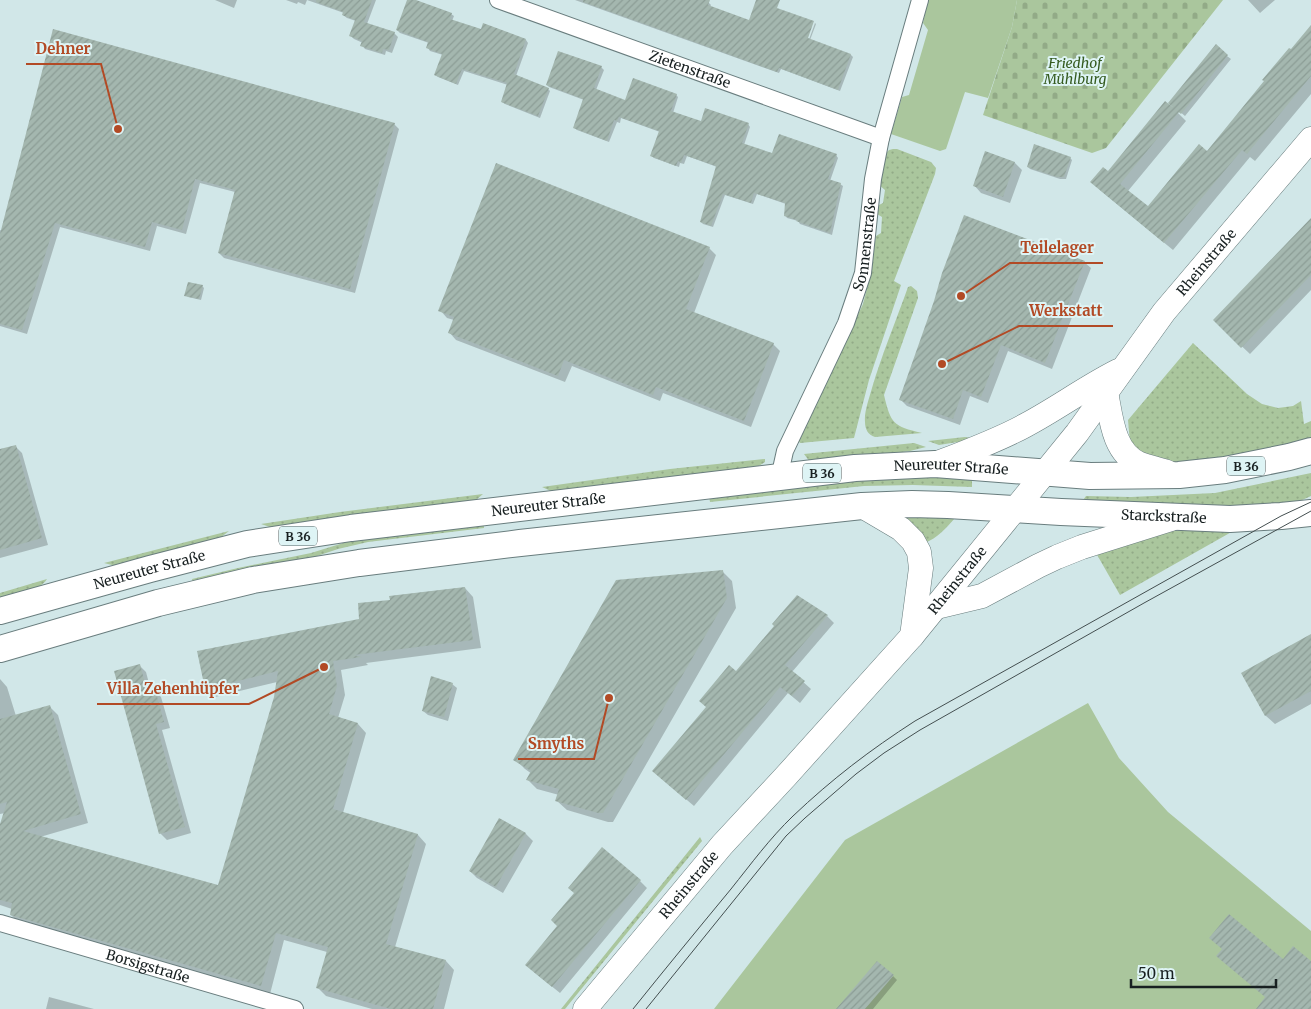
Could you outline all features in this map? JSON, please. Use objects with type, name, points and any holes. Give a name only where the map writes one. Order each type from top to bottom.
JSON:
[{"type":"main road","name":"Rheinstraße","points":[[585,1009],[722,845],[912,636],[1077,432],[1164,312],[1311,139]]},
{"type":"main road","points":[[935,464],[1024,427],[1097,382],[1122,369]]},
{"type":"main road","points":[[1106,392],[1118,445],[1138,463],[1179,475]]},
{"type":"main road","name":"B 36","points":[[1179,475],[1225,470],[1311,451]]},
{"type":"main road","name":"Neureuter Straße","points":[[0,611],[247,544],[361,526],[855,468],[935,464],[1106,476],[1179,475]]},
{"type":"main road","points":[[0,649],[158,603],[253,580],[359,563],[520,543],[862,506],[912,504],[1014,509]]},
{"type":"main road","points":[[862,506],[901,529],[913,541],[919,552],[921,568],[912,636]]},
{"type":"main road","name":"Starckstraße","points":[[1014,509],[1230,519],[1311,512]]},
{"type":"main road","points":[[936,607],[982,596],[1057,557],[1175,517]]},
{"type":"street","name":"Zietenstraße","points":[[498,0],[881,138]]},
{"type":"street","name":"Sonnenstraße","points":[[779,478],[785,451],[846,323],[863,273],[873,179],[881,138],[920,0]]},
{"type":"street","name":"Borsigstraße","points":[[0,923],[295,1009]]},
{"type":"green space","points":[[928,0],[1017,0],[1012,27],[988,98],[965,92],[946,149],[940,151],[891,134],[902,97],[909,95],[928,30],[923,23]]},
{"type":"green space","name":"Friedhof Mühlburg","points":[[1017,0],[1223,0],[1106,148],[1092,153],[983,115],[1012,27]]},
{"type":"green space","points":[[893,149],[931,162],[936,168],[894,281],[901,285],[869,380],[854,438],[800,443],[798,440],[863,304],[869,281],[876,236],[881,233],[882,217],[877,214],[877,206],[883,203],[885,190],[879,185],[886,153]]},
{"type":"green space","points":[[911,286],[917,291],[918,298],[884,395],[891,418],[899,426],[922,433],[875,437],[867,431],[866,427],[867,405],[889,338],[908,287]]},
{"type":"green space","points":[[1193,343],[1247,394],[1262,404],[1278,408],[1293,406],[1301,401],[1304,424],[1311,421],[1311,440],[1237,458],[1183,463],[1149,460],[1130,443],[1128,420]]},
{"type":"green space","points":[[965,437],[976,439],[939,445],[928,441]]},
{"type":"green space","points":[[914,443],[926,447],[910,451],[818,463],[810,462],[804,454]]},
{"type":"green space","points":[[765,459],[765,462],[757,467],[553,492],[542,487],[670,469]]},
{"type":"green space","points":[[1311,473],[1311,496],[1300,501],[1259,507],[1081,503],[1086,496],[1131,497],[1215,493]]},
{"type":"green space","points":[[931,477],[972,479],[972,487],[864,486],[710,502],[709,496],[866,480]]},
{"type":"green space","points":[[483,494],[476,500],[273,528],[261,524],[340,512]]},
{"type":"green space","points":[[902,516],[956,517],[938,535],[924,543]]},
{"type":"green space","points":[[484,523],[484,528],[368,542],[311,558],[193,583],[192,579],[311,553],[353,540]]},
{"type":"green space","points":[[1235,530],[1120,595],[1096,553],[1163,531]]},
{"type":"green space","points":[[229,531],[220,538],[116,566],[104,563]]},
{"type":"green space","points":[[47,579],[39,587],[32,590],[0,599],[0,593]]},
{"type":"green space","points":[[1088,703],[1119,758],[1168,812],[1311,931],[1311,1009],[714,1009],[845,840]]},
{"type":"green space","points":[[700,837],[702,841],[565,1009],[561,1009]]},
{"type":"building","points":[[316,0],[372,0],[364,22],[395,32],[389,50],[383,49],[382,53],[360,46],[362,41],[349,36],[355,20],[342,15],[343,12],[316,2]]},
{"type":"building","points":[[407,0],[416,0],[452,13],[450,19],[481,29],[483,23],[526,39],[514,74],[549,88],[538,116],[501,102],[507,83],[462,69],[456,84],[434,75],[442,54],[426,48],[428,42],[396,30]]},
{"type":"building","points":[[583,0],[710,0],[708,5],[749,20],[756,0],[780,0],[777,8],[814,21],[808,38],[851,54],[838,90],[779,68],[777,72],[583,2]]},
{"type":"building","points":[[1311,25],[1311,76],[1247,154],[1242,150],[1164,243],[1090,182],[1103,167],[1108,171],[1165,101],[1179,112],[1120,184],[1148,206],[1199,144],[1207,151],[1264,81],[1262,80]]},
{"type":"building","points":[[53,29],[395,123],[350,289],[218,253],[235,190],[195,179],[182,230],[152,222],[145,247],[55,223],[22,330],[0,324],[0,234]]},
{"type":"building","points":[[1216,44],[1228,55],[1181,114],[1168,103]]},
{"type":"building","points":[[558,51],[602,66],[594,88],[625,100],[633,78],[677,94],[671,111],[701,121],[705,108],[749,123],[742,143],[772,153],[779,134],[837,154],[828,179],[841,183],[830,233],[784,216],[785,203],[754,193],[751,203],[723,194],[711,226],[700,222],[716,166],[684,155],[681,163],[678,161],[676,166],[650,156],[659,131],[619,117],[617,121],[614,120],[607,141],[573,128],[583,99],[546,85]]},
{"type":"building","points":[[1034,144],[1071,157],[1064,177],[1057,177],[1027,167]]},
{"type":"building","points":[[985,151],[1015,162],[1003,197],[973,186]]},
{"type":"building","points":[[496,163],[710,247],[686,309],[774,343],[744,421],[656,387],[653,395],[564,360],[558,376],[448,333],[454,317],[438,311]]},
{"type":"building","points":[[964,215],[1085,261],[1045,363],[1001,345],[981,397],[963,390],[953,419],[899,400],[942,273]]},
{"type":"building","points":[[1311,218],[1311,275],[1241,348],[1213,320]]},
{"type":"building","points":[[188,282],[203,285],[199,299],[184,296]]},
{"type":"building","points":[[16,445],[42,538],[0,550],[0,449]]},
{"type":"building","points":[[723,570],[727,598],[603,813],[555,801],[559,789],[526,780],[531,771],[513,760],[616,580]]},
{"type":"building","points":[[465,587],[473,640],[354,655],[362,657],[333,661],[337,686],[329,714],[358,723],[333,809],[418,834],[386,944],[446,960],[433,1009],[391,1009],[316,988],[328,947],[276,933],[261,986],[10,915],[12,903],[0,900],[0,824],[7,802],[0,804],[0,719],[50,705],[81,814],[23,831],[218,885],[274,697],[278,671],[205,689],[197,651],[359,619],[358,603],[390,600],[389,596]]},
{"type":"building","points":[[797,595],[828,615],[785,665],[805,681],[792,696],[780,687],[686,800],[652,771],[706,707],[699,701],[729,665],[736,671]]},
{"type":"building","points":[[1311,634],[1311,691],[1265,716],[1241,673]]},
{"type":"building","points":[[140,664],[147,691],[155,689],[164,722],[156,724],[185,827],[159,834],[114,671]]},
{"type":"building","points":[[431,676],[453,683],[444,717],[422,711]]},
{"type":"building","points":[[499,818],[526,833],[496,887],[469,871]]},
{"type":"building","points":[[602,847],[641,880],[552,987],[525,965],[557,926],[551,920],[574,893],[568,888]]},
{"type":"building","points":[[1229,914],[1283,959],[1293,946],[1311,961],[1311,1009],[1256,1009],[1265,997],[1216,956],[1222,949],[1209,938]]},
{"type":"building","points":[[877,961],[894,975],[865,1009],[836,1009]]},
{"type":"tram line","points":[[633,1009],[776,833],[822,790],[867,754],[915,721],[1281,516],[1311,502]]},
{"type":"tram line","points":[[646,1009],[786,836],[856,774],[884,753],[920,730],[1144,603],[1311,511]]},
{"type":"place","name":"Dehner","points":[[118,129]]},
{"type":"place","name":"Teilelager","points":[[961,296]]},
{"type":"place","name":"Werkstatt","points":[[942,364]]},
{"type":"place","name":"Villa Zehenhüpfer","points":[[324,667]]},
{"type":"place","name":"Smyths","points":[[609,698]]}]
